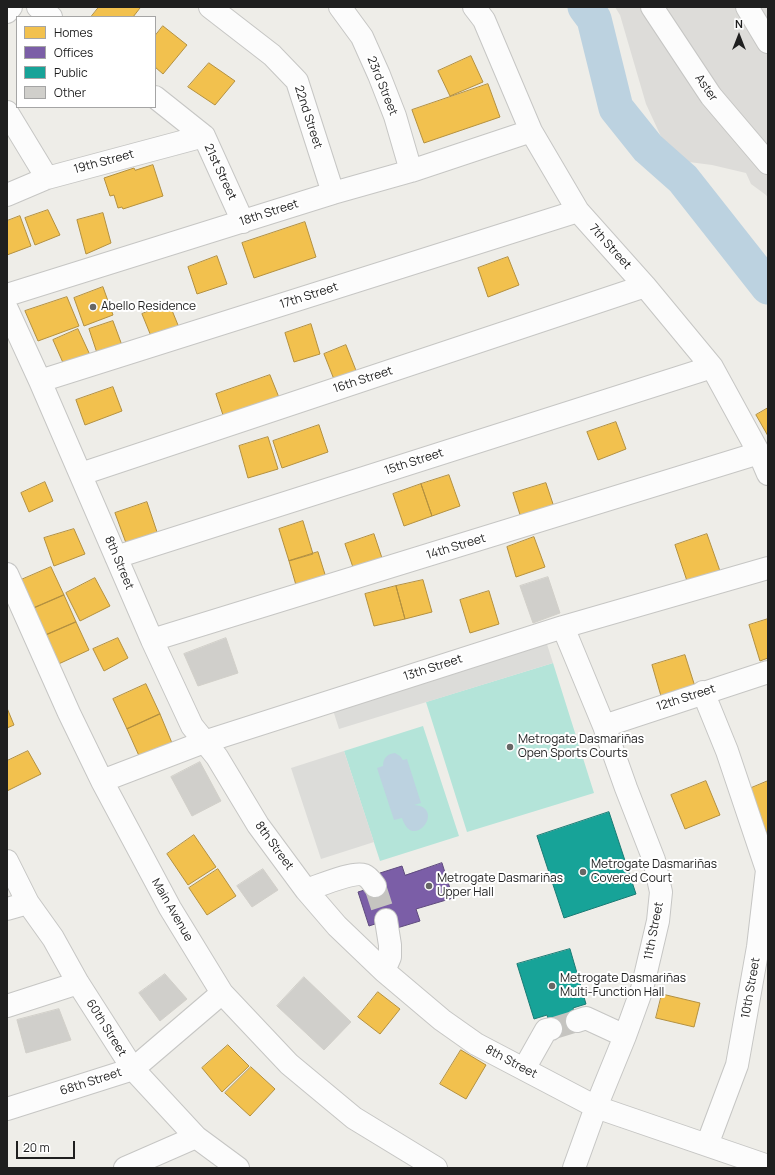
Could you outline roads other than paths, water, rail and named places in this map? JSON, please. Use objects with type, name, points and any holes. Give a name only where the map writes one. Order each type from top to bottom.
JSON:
[{"type":"street","points":[[7,12],[11,7]]},
{"type":"street","points":[[38,7],[50,16]]},
{"type":"street","name":"22nd Street","points":[[210,7],[272,55],[296,81],[333,193]]},
{"type":"street","name":"23rd Street","points":[[340,7],[362,37],[379,75],[395,116],[411,171]]},
{"type":"street","name":"7th Street","points":[[474,7],[484,20],[531,131],[578,211],[645,286],[712,367],[759,453],[768,474]]},
{"type":"street","name":"Aster","points":[[652,7],[711,96],[768,162]]},
{"type":"street","points":[[747,7],[768,42]]},
{"type":"street","name":"21st Street","points":[[156,98],[204,136],[243,222]]},
{"type":"street","points":[[7,112],[47,178]]},
{"type":"street","name":"18th Street","points":[[7,295],[333,193],[411,171],[531,131]]},
{"type":"street","name":"19th Street","points":[[7,195],[47,178],[204,136]]},
{"type":"street","name":"17th Street","points":[[40,381],[578,211]]},
{"type":"street","name":"16th Street","points":[[81,474],[645,286]]},
{"type":"street","name":"8th Street","points":[[7,309],[81,474],[152,640],[192,726],[217,757],[258,825],[306,890],[337,926],[384,971],[442,1020],[476,1044],[596,1107],[768,1166]]},
{"type":"street","name":"15th Street","points":[[116,557],[712,367]]},
{"type":"street","name":"14th Street","points":[[152,640],[759,453]]},
{"type":"street","name":"13th Street","points":[[102,781],[204,742],[563,627],[768,568]]},
{"type":"street","name":"Main Avenue","points":[[7,574],[69,713],[102,781],[170,908],[222,994],[290,1064],[354,1118],[436,1168]]},
{"type":"street","name":"11th Street","points":[[563,627],[604,726],[654,860],[661,892],[658,920],[642,989],[574,1168]]},
{"type":"street","name":"12th Street","points":[[604,726],[703,692],[768,672]]},
{"type":"street","name":"10th Street","points":[[703,692],[727,751],[767,870],[758,947],[737,1065],[707,1145]]},
{"type":"street","name":"60th Street","points":[[7,861],[28,903],[53,938],[78,983],[132,1069],[196,1137],[238,1168]]},
{"type":"street","points":[[306,890],[354,874],[363,875],[370,879],[375,886]]},
{"type":"street","points":[[7,909],[28,903]]},
{"type":"street","points":[[384,971],[390,958],[390,945],[386,920]]},
{"type":"street","points":[[7,1006],[78,983]]},
{"type":"street","name":"68th Street","points":[[7,1109],[132,1069],[222,994]]},
{"type":"street","points":[[577,1021],[586,1018],[625,1036]]},
{"type":"street","points":[[524,1069],[546,1030],[551,1029]]},
{"type":"street","points":[[125,1168],[196,1137]]},
{"type":"waterway","points":[[585,7],[594,19],[616,108],[648,148],[683,179],[768,287]]},
{"type":"tunnel","points":[[375,886],[386,920]]},
{"type":"tunnel","points":[[551,1029],[577,1021]]},
{"type":"place","name":"Abello Residence","points":[[93,307]]},
{"type":"place","name":"Metrogate Dasmariñas Open Sports Courts","points":[[510,747]]},
{"type":"place","name":"Metrogate Dasmariñas Covered Court","points":[[583,872]]},
{"type":"place","name":"Metrogate Dasmariñas Upper Hall","points":[[429,886]]},
{"type":"place","name":"Metrogate Dasmariñas Multi-Function Hall","points":[[552,986]]}]
